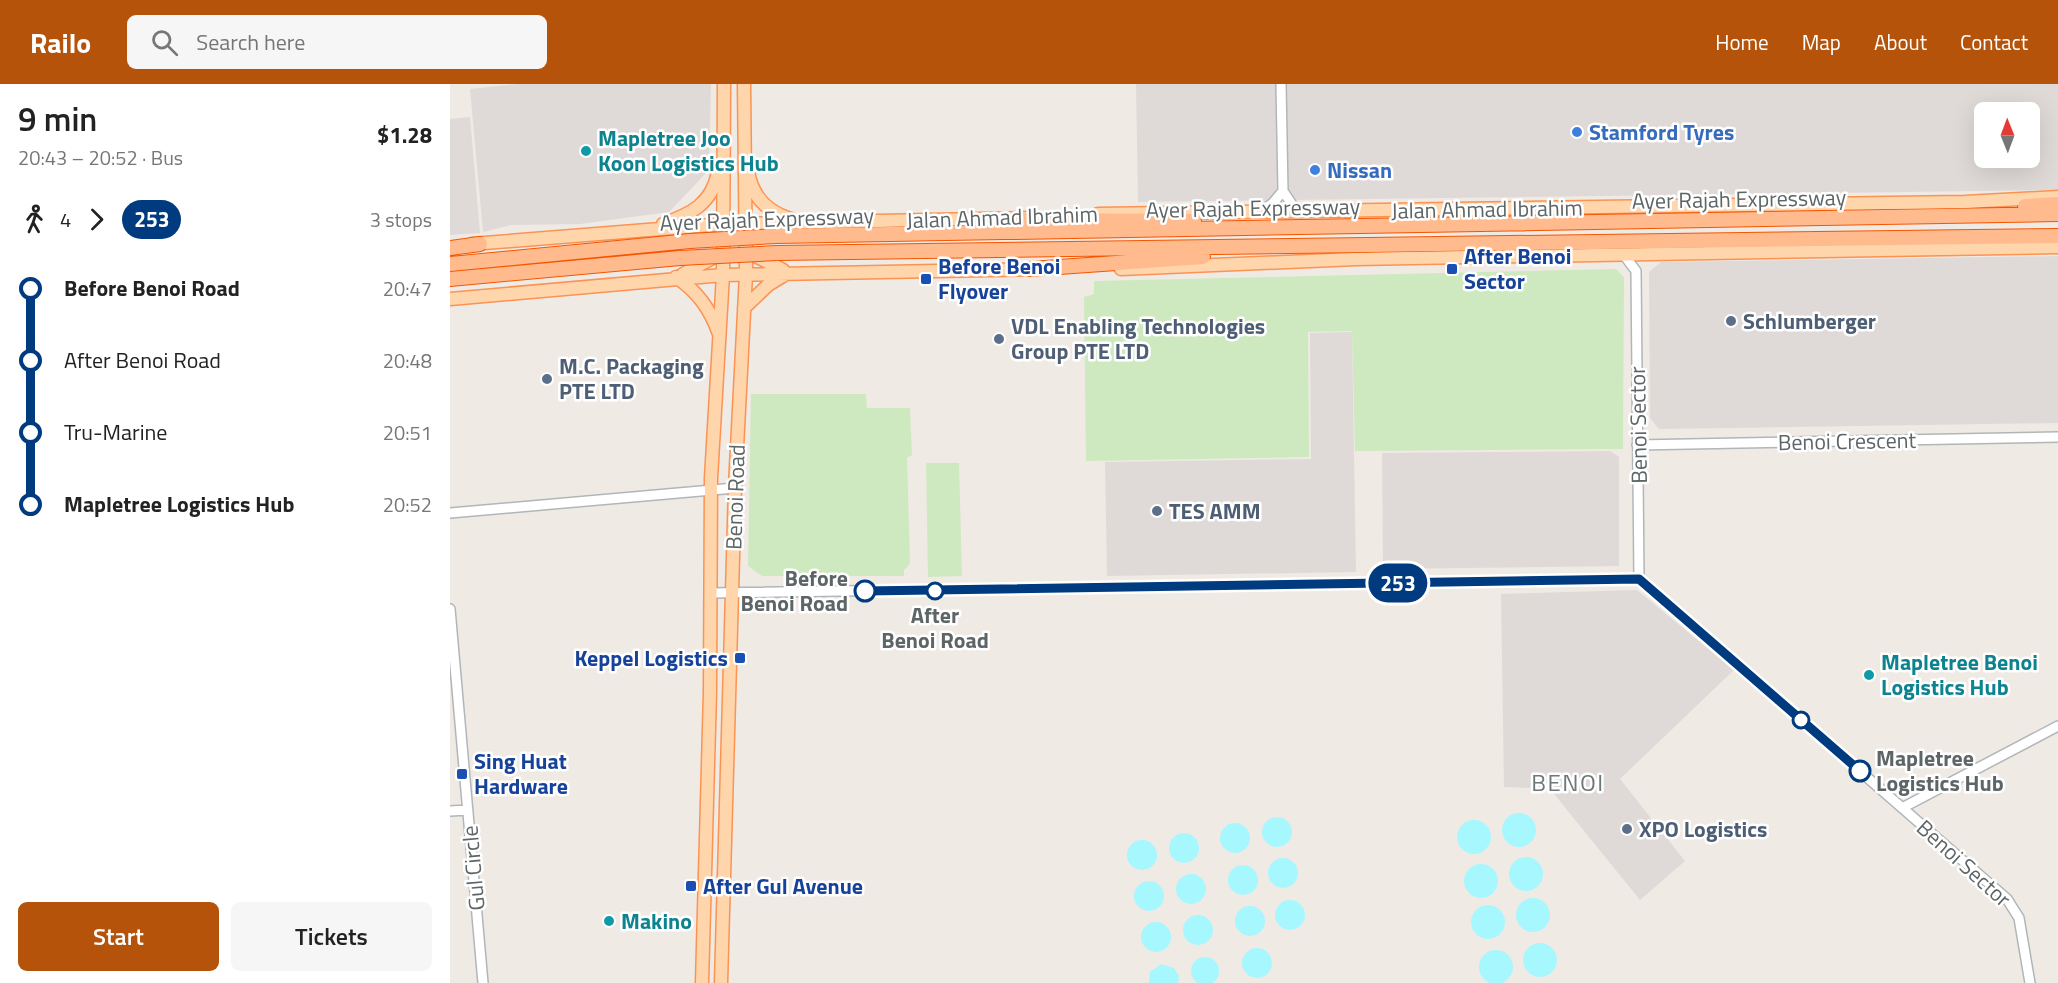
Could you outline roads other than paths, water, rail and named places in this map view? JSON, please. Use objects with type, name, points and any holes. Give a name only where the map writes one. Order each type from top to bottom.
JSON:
[{"type":"highway","points":[[1970,214],[1986,209],[2058,204]]},
{"type":"highway","name":"Ayer Rajah Expressway","points":[[450,264],[690,241],[776,236],[2058,214]]},
{"type":"highway","points":[[1022,220],[1244,222],[1319,227]]},
{"type":"highway","name":"Ayer Rajah Expressway","points":[[450,279],[680,258],[777,253],[1237,249],[1680,238],[2058,236]]},
{"type":"highway","points":[[450,247],[480,244]]},
{"type":"highway","points":[[1030,269],[1184,259],[1226,254],[1237,249]]},
{"type":"main road","name":"Benoi Road","points":[[721,983],[735,488],[746,274],[735,242],[723,146],[724,84]]},
{"type":"main road","name":"Benoi Road","points":[[702,983],[711,490],[723,275],[735,242],[743,134],[744,84]]},
{"type":"main road","points":[[743,134],[750,179],[759,200],[777,215],[799,221]]},
{"type":"main road","points":[[650,229],[695,210],[706,201],[716,184],[723,146]]},
{"type":"main road","name":"Jalan Ahmad Ibrahim","points":[[480,244],[693,226],[735,242],[781,222],[799,221],[1022,220],[1039,217],[1156,212],[1307,213],[1965,202],[2058,197]]},
{"type":"main road","points":[[676,277],[735,242],[781,222]]},
{"type":"main road","points":[[735,242],[767,263],[790,272]]},
{"type":"main road","points":[[450,299],[676,277],[790,272],[2058,248]]},
{"type":"main road","points":[[744,308],[768,285],[790,272]]},
{"type":"main road","points":[[676,277],[699,297],[712,315],[721,338]]},
{"type":"street","points":[[1281,84],[1283,191],[1293,206],[1307,213]]},
{"type":"street","points":[[1258,212],[1272,204],[1283,191]]},
{"type":"street","points":[[1624,255],[1636,271],[1648,255]]},
{"type":"street","name":"Benoi Sector","points":[[1636,271],[1639,579],[2012,905],[2019,918],[2030,983]]},
{"type":"street","name":"Benoi Crescent","points":[[1637,445],[2058,437]]},
{"type":"street","points":[[450,513],[735,488]]},
{"type":"street","points":[[710,593],[1639,579]]},
{"type":"street","name":"Gul Circle","points":[[450,609],[483,983]]},
{"type":"street","points":[[1902,807],[2058,726]]},
{"type":"street","points":[[450,811],[468,810]]},
{"type":"water","points":[[1519,813],[1531,818],[1536,830],[1531,842],[1519,847],[1507,842],[1502,830],[1507,818]]},
{"type":"water","points":[[1277,817],[1288,821],[1292,832],[1288,843],[1277,847],[1266,843],[1262,832],[1266,821]]},
{"type":"water","points":[[1474,820],[1486,825],[1491,837],[1486,849],[1474,854],[1462,849],[1457,837],[1462,825]]},
{"type":"water","points":[[1235,823],[1246,827],[1250,838],[1246,849],[1235,853],[1224,849],[1220,838],[1224,827]]},
{"type":"water","points":[[1184,833],[1195,837],[1199,848],[1195,859],[1184,863],[1173,859],[1169,848],[1173,837]]},
{"type":"water","points":[[1142,840],[1153,844],[1157,855],[1153,866],[1142,870],[1131,866],[1127,855],[1131,844]]},
{"type":"water","points":[[1526,857],[1538,862],[1543,874],[1538,886],[1526,891],[1514,886],[1509,874],[1514,862]]},
{"type":"water","points":[[1283,858],[1294,862],[1298,873],[1294,884],[1283,888],[1272,884],[1268,873],[1272,862]]},
{"type":"water","points":[[1481,864],[1493,869],[1498,881],[1493,893],[1481,898],[1469,893],[1464,881],[1469,869]]},
{"type":"water","points":[[1243,865],[1254,869],[1258,880],[1254,891],[1243,895],[1232,891],[1228,880],[1232,869]]},
{"type":"water","points":[[1191,874],[1202,878],[1206,889],[1202,900],[1191,904],[1180,900],[1176,889],[1180,878]]},
{"type":"water","points":[[1149,881],[1160,885],[1164,896],[1160,907],[1149,911],[1138,907],[1134,896],[1138,885]]},
{"type":"water","points":[[1533,898],[1545,903],[1550,915],[1545,927],[1533,932],[1521,927],[1516,915],[1521,903]]},
{"type":"water","points":[[1290,900],[1301,904],[1305,915],[1301,926],[1290,930],[1279,926],[1275,915],[1279,904]]},
{"type":"water","points":[[1488,905],[1500,910],[1505,922],[1500,934],[1488,939],[1476,934],[1471,922],[1476,910]]},
{"type":"water","points":[[1250,906],[1261,910],[1265,921],[1261,932],[1250,936],[1239,932],[1235,921],[1239,910]]},
{"type":"water","points":[[1198,915],[1209,919],[1213,930],[1209,941],[1198,945],[1187,941],[1183,930],[1187,919]]},
{"type":"water","points":[[1156,922],[1167,926],[1171,937],[1167,948],[1156,952],[1145,948],[1141,937],[1145,926]]},
{"type":"water","points":[[1540,943],[1552,948],[1557,960],[1552,972],[1540,977],[1528,972],[1523,960],[1528,948]]},
{"type":"water","points":[[1257,948],[1268,952],[1272,963],[1268,974],[1257,978],[1246,974],[1242,963],[1246,952]]},
{"type":"water","points":[[1496,950],[1508,955],[1513,967],[1508,979],[1496,984],[1484,979],[1479,967],[1484,955]]},
{"type":"water","points":[[1199,958],[1211,958],[1218,965],[1218,977],[1211,984],[1199,984],[1192,977],[1192,965]]},
{"type":"water","points":[[1161,964],[1174,968],[1179,976],[1178,983],[1149,983],[1150,972]]},
{"type":"place","name":"Stamford Tyres","points":[[1577,132]]},
{"type":"place","name":"Mapletree Joo Koon Logistics Hub","points":[[586,151]]},
{"type":"place","name":"Nissan","points":[[1315,170]]},
{"type":"place","name":"After Benoi Sector","points":[[1452,269]]},
{"type":"place","name":"Before Benoi Flyover","points":[[926,279]]},
{"type":"place","name":"Schlumberger","points":[[1731,321]]},
{"type":"place","name":"VDL Enabling Technologies Group PTE LTD","points":[[999,339]]},
{"type":"place","name":"M.C. Packaging PTE LTD","points":[[547,379]]},
{"type":"place","name":"TES AMM","points":[[1157,511]]},
{"type":"place","name":"Before Benoi Road","points":[[865,591]]},
{"type":"place","name":"After Benoi Road","points":[[935,591]]},
{"type":"place","name":"Keppel Logistics","points":[[740,658]]},
{"type":"place","name":"Mapletree Benoi Logistics Hub","points":[[1869,675]]},
{"type":"place","name":"Mapletree Logistics Hub","points":[[1860,771]]},
{"type":"place","name":"Sing Huat Hardware","points":[[462,774]]},
{"type":"place","name":"XPO Logistics","points":[[1627,829]]},
{"type":"place","name":"After Gul Avenue","points":[[691,886]]},
{"type":"place","name":"Makino","points":[[609,921]]},
{"type":"district","name":"BENOI","points":[[1568,782]]}]
